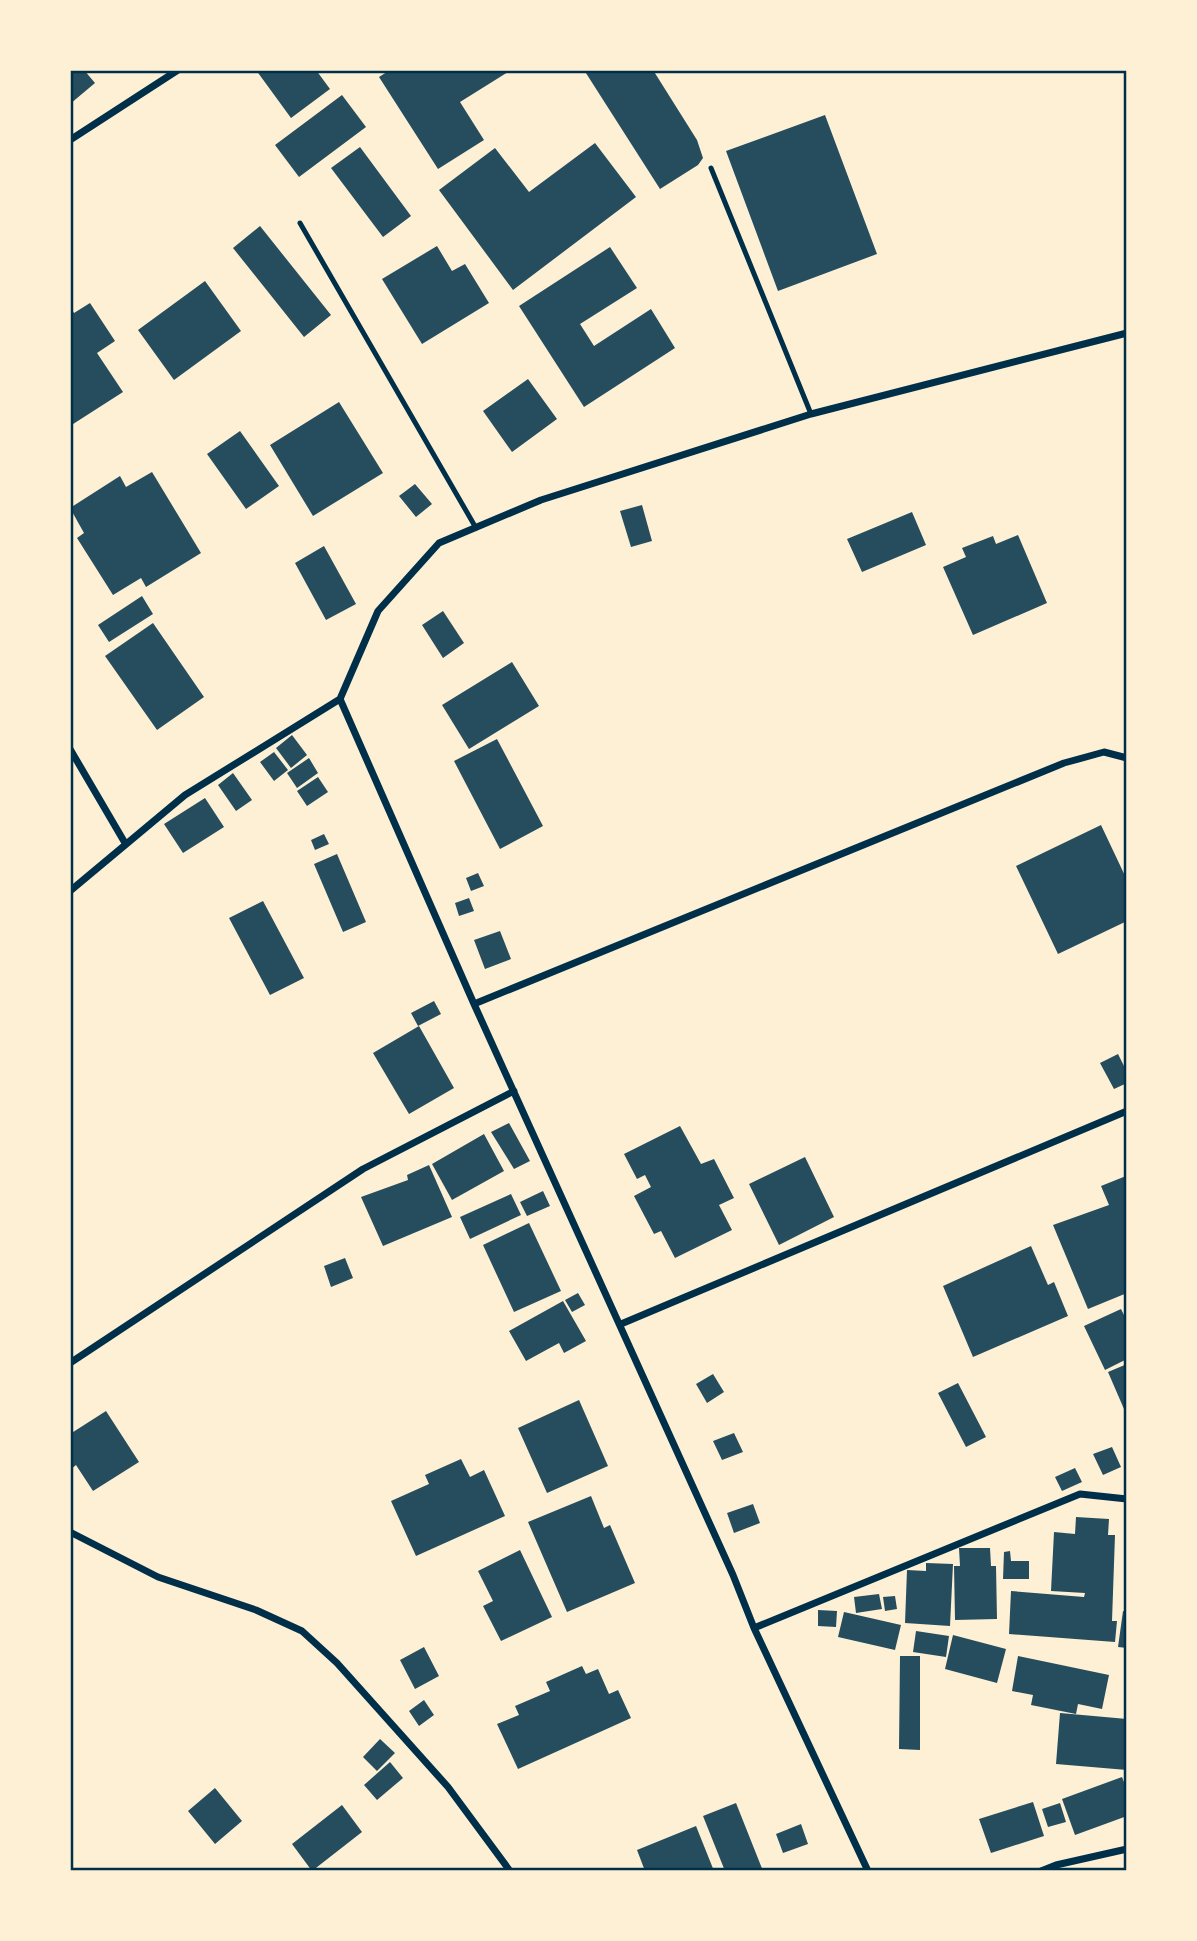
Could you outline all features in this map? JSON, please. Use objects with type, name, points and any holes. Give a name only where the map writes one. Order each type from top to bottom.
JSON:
[{"type":"street","points":[[70,140],[178,70]]},
{"type":"street","points":[[70,891],[185,795],[340,699],[378,611],[439,543],[541,500],[811,414],[1127,333]]},
{"type":"street","points":[[340,699],[474,1004],[733,1575],[754,1628],[868,1871]]},
{"type":"street","points":[[70,749],[125,843]]},
{"type":"street","points":[[474,1004],[1064,763],[1104,752],[1127,758]]},
{"type":"street","points":[[70,1363],[363,1169],[514,1091]]},
{"type":"street","points":[[621,1324],[1127,1111]]},
{"type":"street","points":[[754,1628],[1080,1494],[1127,1499]]},
{"type":"street","points":[[70,1532],[159,1577],[256,1610],[302,1631],[337,1663],[448,1787],[510,1871]]},
{"type":"street","points":[[1041,1871],[1056,1864],[1127,1849]]},
{"type":"lane","points":[[711,168],[811,414]]},
{"type":"lane","points":[[300,223],[476,527]]},
{"type":"building","points":[[70,70],[84,70],[95,83],[70,104]]},
{"type":"building","points":[[256,70],[316,70],[330,89],[291,118]]},
{"type":"building","points":[[390,70],[511,70],[460,102],[484,140],[438,169],[379,77]]},
{"type":"building","points":[[584,70],[653,70],[697,140],[703,158],[698,165],[660,189]]},
{"type":"building","points":[[342,95],[366,127],[299,177],[275,145]]},
{"type":"building","points":[[825,115],[877,254],[778,291],[726,151]]},
{"type":"building","points":[[595,143],[636,197],[513,290],[439,190],[495,148],[529,192]]},
{"type":"building","points":[[360,147],[411,216],[383,237],[331,168]]},
{"type":"building","points":[[260,226],[331,315],[304,337],[233,248]]},
{"type":"building","points":[[437,246],[452,271],[465,264],[489,303],[422,344],[382,279]]},
{"type":"building","points":[[610,247],[637,288],[580,324],[594,346],[651,309],[675,348],[584,407],[519,306]]},
{"type":"building","points":[[205,281],[241,331],[174,380],[138,330]]},
{"type":"building","points":[[90,303],[115,341],[97,353],[123,392],[70,426],[70,307],[74,313]]},
{"type":"building","points":[[528,379],[557,419],[512,452],[483,411]]},
{"type":"building","points":[[339,402],[383,473],[313,516],[270,445]]},
{"type":"building","points":[[240,431],[279,486],[246,509],[207,454]]},
{"type":"building","points":[[152,472],[201,553],[146,587],[141,578],[113,595],[77,538],[84,533],[70,508],[120,476],[126,487]]},
{"type":"building","points":[[415,484],[432,504],[416,517],[399,496]]},
{"type":"building","points":[[642,505],[652,541],[631,547],[620,511]]},
{"type":"building","points":[[912,512],[926,545],[862,572],[847,539]]},
{"type":"building","points":[[1018,535],[1047,603],[973,635],[943,567],[966,557],[962,548],[993,536],[996,544]]},
{"type":"building","points":[[324,546],[356,604],[326,620],[295,563]]},
{"type":"building","points":[[142,596],[153,614],[109,642],[98,625]]},
{"type":"building","points":[[443,611],[464,643],[443,658],[422,625]]},
{"type":"building","points":[[153,623],[204,697],[157,730],[105,656]]},
{"type":"building","points":[[512,662],[539,706],[469,749],[442,705]]},
{"type":"building","points":[[292,735],[307,755],[291,768],[276,748]]},
{"type":"building","points":[[497,739],[543,826],[500,849],[454,761]]},
{"type":"building","points":[[274,752],[288,770],[274,781],[260,762]]},
{"type":"building","points":[[309,758],[318,773],[297,788],[287,773]]},
{"type":"building","points":[[233,773],[252,800],[236,811],[218,785]]},
{"type":"building","points":[[318,777],[328,792],[307,806],[297,791]]},
{"type":"building","points":[[205,798],[224,827],[183,853],[164,824]]},
{"type":"building","points":[[1101,825],[1127,880],[1127,921],[1058,954],[1016,866]]},
{"type":"building","points":[[324,834],[329,844],[315,850],[311,840]]},
{"type":"building","points":[[337,854],[366,922],[343,932],[314,864]]},
{"type":"building","points":[[478,873],[484,886],[471,891],[466,878]]},
{"type":"building","points":[[469,898],[474,911],[459,916],[455,903]]},
{"type":"building","points":[[263,901],[304,978],[270,995],[229,918]]},
{"type":"building","points":[[500,931],[511,959],[485,969],[474,940]]},
{"type":"building","points":[[434,1001],[441,1014],[418,1026],[411,1013]]},
{"type":"building","points":[[419,1026],[454,1088],[409,1114],[373,1053]]},
{"type":"building","points":[[1118,1054],[1127,1072],[1127,1083],[1114,1089],[1100,1063]]},
{"type":"building","points":[[509,1123],[530,1161],[514,1169],[491,1132]]},
{"type":"building","points":[[680,1126],[701,1164],[714,1159],[734,1198],[719,1205],[732,1230],[675,1258],[661,1231],[654,1234],[634,1196],[651,1187],[645,1175],[637,1179],[624,1154]]},
{"type":"building","points":[[484,1134],[504,1171],[452,1200],[432,1164]]},
{"type":"building","points":[[805,1157],[834,1217],[779,1245],[749,1184]]},
{"type":"building","points":[[429,1165],[452,1217],[383,1246],[361,1197],[408,1180],[407,1175]]},
{"type":"building","points":[[1126,1176],[1127,1293],[1088,1309],[1053,1225],[1109,1205],[1101,1186]]},
{"type":"building","points":[[543,1191],[550,1206],[527,1216],[520,1202]]},
{"type":"building","points":[[511,1194],[521,1215],[470,1239],[460,1217]]},
{"type":"building","points":[[529,1223],[561,1291],[514,1312],[483,1245]]},
{"type":"building","points":[[1031,1246],[1048,1285],[1054,1282],[1068,1316],[973,1357],[943,1286]]},
{"type":"building","points":[[345,1258],[353,1278],[331,1287],[324,1266]]},
{"type":"building","points":[[578,1293],[585,1305],[572,1312],[565,1300]]},
{"type":"building","points":[[563,1301],[586,1341],[564,1353],[559,1343],[526,1361],[509,1331]]},
{"type":"building","points":[[1121,1309],[1127,1321],[1127,1359],[1105,1370],[1084,1326]]},
{"type":"building","points":[[1127,1364],[1127,1416],[1108,1372]]},
{"type":"building","points":[[713,1374],[724,1392],[707,1403],[696,1384]]},
{"type":"building","points":[[958,1383],[986,1437],[966,1447],[938,1393]]},
{"type":"building","points":[[579,1400],[608,1466],[547,1493],[518,1428]]},
{"type":"building","points":[[106,1411],[139,1462],[93,1491],[76,1465],[70,1470],[70,1434]]},
{"type":"building","points":[[734,1433],[743,1452],[722,1460],[713,1441]]},
{"type":"building","points":[[1112,1447],[1121,1467],[1103,1475],[1093,1454]]},
{"type":"building","points":[[461,1459],[470,1477],[484,1470],[505,1516],[416,1556],[391,1501],[429,1484],[425,1475]]},
{"type":"building","points":[[1075,1468],[1082,1482],[1062,1491],[1055,1477]]},
{"type":"building","points":[[591,1496],[604,1528],[610,1525],[635,1583],[567,1612],[528,1522]]},
{"type":"building","points":[[753,1504],[760,1523],[734,1533],[727,1513]]},
{"type":"building","points":[[1076,1517],[1109,1519],[1108,1535],[1115,1535],[1112,1621],[1117,1621],[1115,1642],[1009,1634],[1011,1591],[1084,1597],[1085,1593],[1051,1591],[1054,1532],[1075,1534]]},
{"type":"building","points":[[959,1548],[990,1548],[991,1566],[996,1566],[997,1619],[955,1620],[954,1566],[960,1566]]},
{"type":"building","points":[[520,1550],[552,1617],[501,1641],[483,1606],[493,1601],[478,1571]]},
{"type":"building","points":[[1010,1551],[1011,1561],[1029,1561],[1029,1579],[1003,1579],[1004,1552]]},
{"type":"building","points":[[926,1563],[953,1564],[950,1626],[905,1623],[907,1570],[926,1571]]},
{"type":"building","points":[[879,1594],[882,1609],[856,1613],[854,1597]]},
{"type":"building","points":[[895,1596],[897,1609],[885,1611],[883,1597]]},
{"type":"building","points":[[818,1610],[837,1611],[836,1627],[818,1626]]},
{"type":"building","points":[[1123,1611],[1127,1612],[1127,1648],[1118,1647]]},
{"type":"building","points":[[844,1612],[901,1625],[895,1650],[838,1637]]},
{"type":"building","points":[[916,1631],[949,1636],[946,1657],[913,1652]]},
{"type":"building","points":[[953,1635],[1006,1649],[997,1683],[945,1669]]},
{"type":"building","points":[[424,1647],[439,1676],[415,1689],[400,1660]]},
{"type":"building","points":[[900,1656],[920,1656],[920,1750],[899,1749]]},
{"type":"building","points":[[1018,1656],[1109,1675],[1102,1709],[1078,1704],[1076,1714],[1031,1705],[1033,1695],[1012,1691]]},
{"type":"building","points":[[582,1666],[586,1674],[598,1669],[609,1694],[618,1690],[631,1718],[518,1769],[497,1724],[519,1715],[515,1706],[550,1691],[546,1682]]},
{"type":"building","points":[[424,1700],[434,1715],[419,1726],[409,1711]]},
{"type":"building","points":[[1060,1713],[1127,1719],[1127,1770],[1056,1764]]},
{"type":"building","points":[[380,1739],[395,1753],[377,1771],[363,1757]]},
{"type":"building","points":[[390,1762],[403,1778],[377,1800],[364,1785]]},
{"type":"building","points":[[1122,1777],[1127,1790],[1127,1816],[1075,1835],[1062,1799]]},
{"type":"building","points":[[215,1788],[242,1821],[215,1844],[188,1811]]},
{"type":"building","points":[[1033,1802],[1044,1836],[991,1853],[979,1819]]},
{"type":"building","points":[[736,1803],[763,1871],[725,1871],[703,1816]]},
{"type":"building","points":[[1060,1803],[1066,1822],[1048,1827],[1042,1809]]},
{"type":"building","points":[[342,1805],[362,1832],[312,1871],[292,1844]]},
{"type":"building","points":[[801,1824],[808,1844],[783,1853],[776,1834]]},
{"type":"building","points":[[696,1826],[714,1871],[645,1871],[637,1850]]}]
